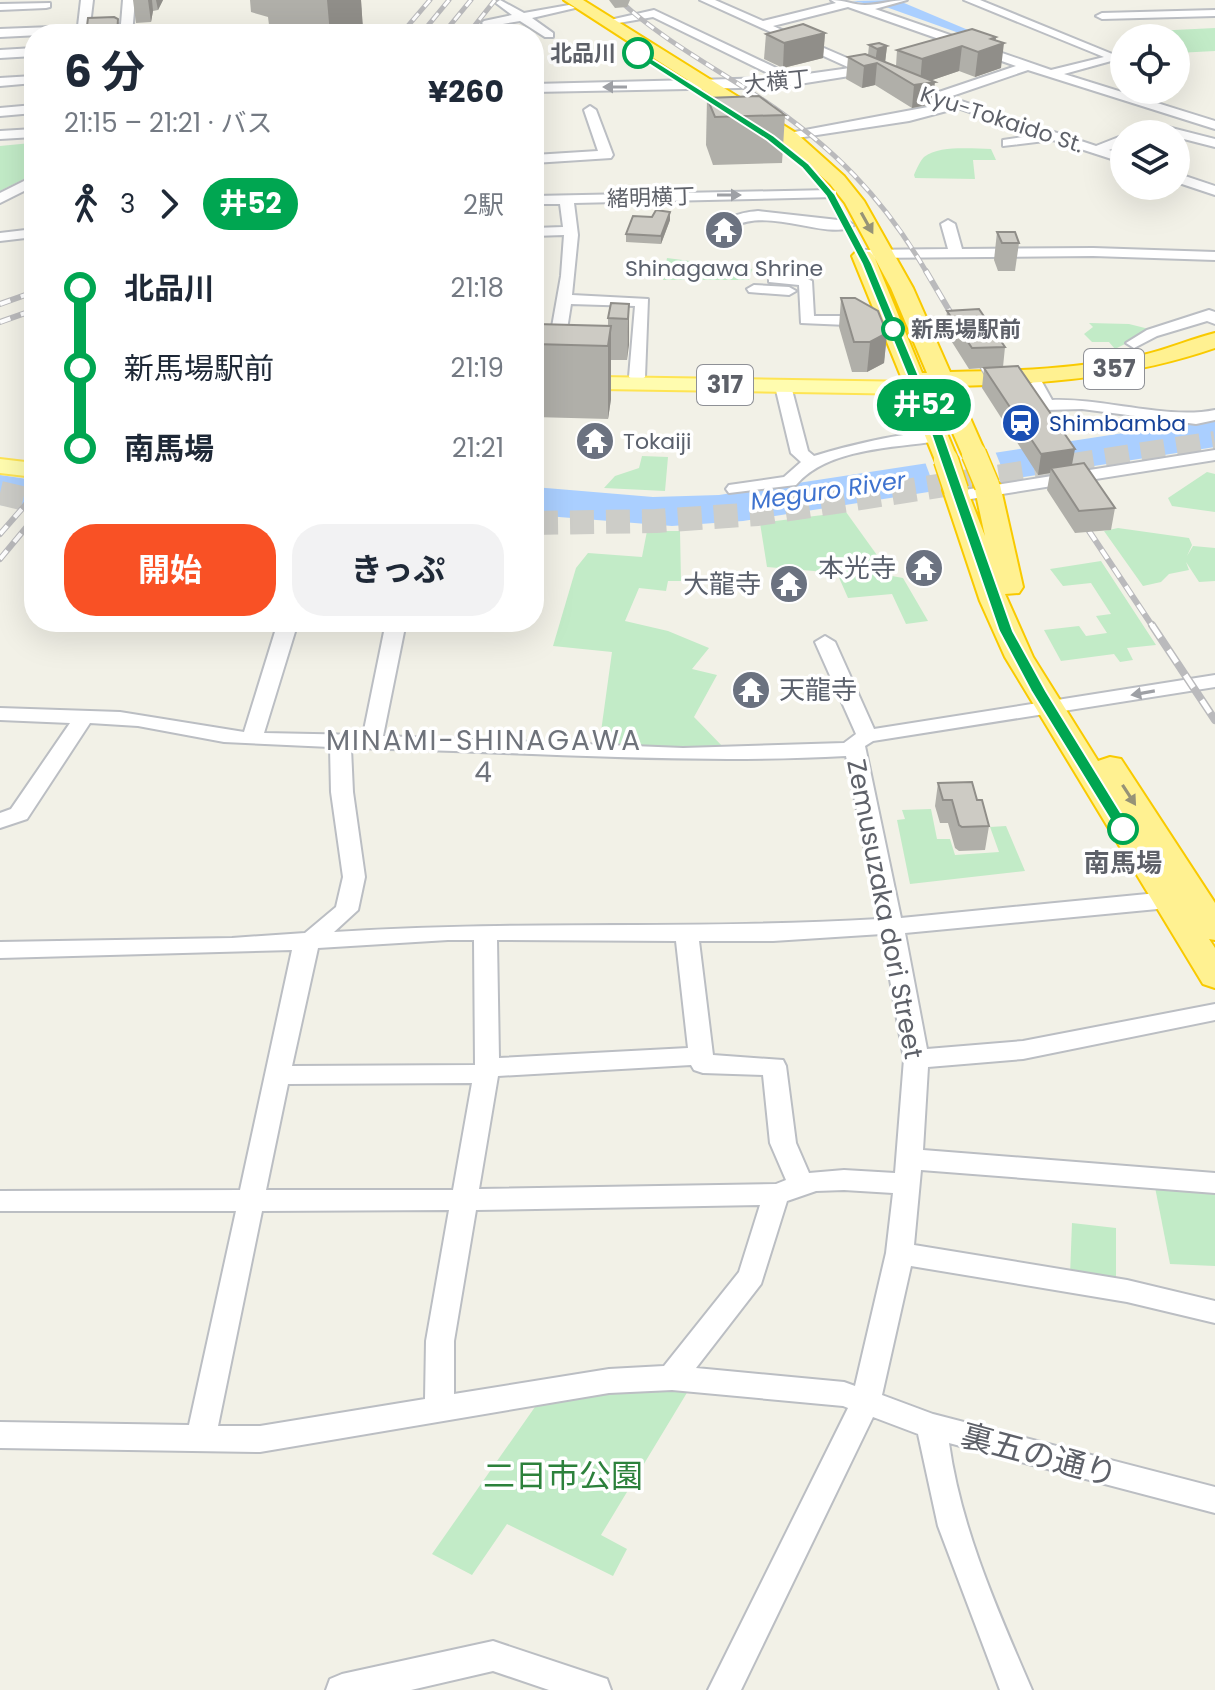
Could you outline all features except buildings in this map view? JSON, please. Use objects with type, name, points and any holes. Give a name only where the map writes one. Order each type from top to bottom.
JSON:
[{"type":"highway","points":[[566,3],[607,22],[788,151],[831,194],[847,225],[902,288],[942,448],[1006,631],[1215,929]]},
{"type":"highway","points":[[566,3],[789,137],[837,180],[854,201],[873,254],[889,321],[974,454],[988,488],[1001,559],[1014,602],[1060,708]]},
{"type":"highway","name":"357","points":[[928,384],[1113,369],[1189,351],[1215,340]]},
{"type":"highway","name":"357","points":[[928,384],[1036,385],[1120,377],[1215,352]]},
{"type":"highway","points":[[1194,901],[1215,976]]},
{"type":"main road","name":"317","points":[[544,377],[928,384]]},
{"type":"main road","name":"317","points":[[544,377],[783,386],[928,384]]},
{"type":"main road","points":[[0,458],[24,461]]},
{"type":"main road","points":[[0,466],[24,469]]},
{"type":"street","points":[[84,24],[87,0]]},
{"type":"street","points":[[127,24],[129,0]]},
{"type":"street","name":"Kyu-Tokaido St.","points":[[706,0],[934,98],[1110,154]]},
{"type":"street","points":[[869,8],[901,0]]},
{"type":"street","points":[[970,0],[1116,58],[1051,74]]},
{"type":"street","points":[[1091,24],[1125,0]]},
{"type":"street","points":[[0,7],[46,2],[42,24]]},
{"type":"street","points":[[634,2],[651,14],[793,81]]},
{"type":"street","points":[[761,25],[842,2],[869,8],[1051,74],[1215,125]]},
{"type":"street","points":[[502,3],[532,24]]},
{"type":"street","points":[[489,24],[566,3]]},
{"type":"street","points":[[1102,16],[1215,13]]},
{"type":"street","points":[[607,22],[651,14]]},
{"type":"street","points":[[1068,39],[1080,31]]},
{"type":"street","points":[[544,32],[549,35]]},
{"type":"street","points":[[0,33],[24,33]]},
{"type":"street","points":[[945,54],[974,46]]},
{"type":"street","points":[[0,54],[24,53]]},
{"type":"street","points":[[934,98],[1027,66]]},
{"type":"street","name":"大横丁","points":[[544,88],[702,87],[879,75]]},
{"type":"street","points":[[545,77],[556,87]]},
{"type":"street","points":[[0,82],[24,78]]},
{"type":"street","points":[[789,137],[909,117],[957,105]]},
{"type":"street","points":[[0,112],[24,110]]},
{"type":"street","points":[[544,158],[606,155],[590,110]]},
{"type":"street","points":[[1169,120],[1179,116]]},
{"type":"street","points":[[0,135],[24,134]]},
{"type":"street","points":[[1008,143],[1055,135]]},
{"type":"street","points":[[1190,137],[1215,143]]},
{"type":"street","points":[[1097,150],[1110,145]]},
{"type":"street","points":[[1190,182],[1215,191]]},
{"type":"street","points":[[0,201],[24,186]]},
{"type":"street","name":"緒明横丁","points":[[544,200],[831,194]]},
{"type":"street","points":[[0,201],[24,200]]},
{"type":"street","points":[[544,371],[566,333],[564,299],[570,231],[567,200]]},
{"type":"street","points":[[722,237],[724,228],[731,222],[764,215],[785,216],[837,227],[847,225]]},
{"type":"street","points":[[948,224],[956,252]]},
{"type":"street","points":[[544,232],[570,231]]},
{"type":"street","points":[[0,237],[24,234]]},
{"type":"street","points":[[873,254],[1093,252],[1215,256]]},
{"type":"street","points":[[774,279],[807,284],[806,320],[889,321]]},
{"type":"street","points":[[754,289],[806,293]]},
{"type":"street","points":[[564,299],[643,302],[634,335],[637,377]]},
{"type":"street","points":[[1134,343],[1191,318],[1209,315],[1215,319]]},
{"type":"street","points":[[544,353],[556,353]]},
{"type":"street","points":[[1036,385],[1046,405],[1082,404],[1196,419],[1215,415]]},
{"type":"street","points":[[783,386],[800,453],[811,462]]},
{"type":"street","points":[[735,489],[790,481],[800,468],[811,462],[942,448]]},
{"type":"street","points":[[957,493],[1215,455]]},
{"type":"street","points":[[252,739],[285,632]]},
{"type":"street","points":[[372,741],[394,632]]},
{"type":"street","points":[[0,714],[83,719],[103,717],[198,734],[252,739],[663,754],[789,754],[860,742],[825,642]]},
{"type":"street","name":"Zemusuzaka dori Street","points":[[724,1690],[866,1402],[900,1253],[916,1059],[860,742],[1215,681]]},
{"type":"street","points":[[0,821],[19,814],[83,719]]},
{"type":"street","points":[[201,1439],[304,949],[347,910],[353,880],[342,792],[340,742]]},
{"type":"street","points":[[0,950],[310,942],[448,932],[687,935],[891,927],[1194,901]]},
{"type":"street","points":[[439,1410],[440,1341],[486,1071],[485,933]]},
{"type":"street","points":[[672,1378],[751,1276],[789,1190],[774,1066],[703,1064],[687,935]]},
{"type":"street","points":[[916,1059],[1023,1050],[1215,1012]]},
{"type":"street","points":[[277,1075],[486,1071],[701,1056]]},
{"type":"street","points":[[0,1201],[464,1200],[789,1190],[816,1181],[909,1171],[1215,1183]]},
{"type":"street","points":[[900,1253],[1127,1291],[1215,1312]]},
{"type":"street","name":"裏五の通り","points":[[0,1435],[260,1439],[609,1381],[672,1378],[844,1394],[932,1426],[1215,1500]]},
{"type":"street","points":[[932,1426],[939,1476],[984,1616],[1016,1690]]},
{"type":"street","points":[[342,1690],[493,1656],[595,1690]]},
{"type":"green space","points":[[1215,28],[1215,51],[1190,52],[1190,29]]},
{"type":"green space","points":[[24,144],[24,179],[0,191],[0,146]]},
{"type":"green space","points":[[956,148],[991,149],[996,160],[973,160],[975,179],[915,178],[921,161],[931,153]]},
{"type":"green space","points":[[667,258],[752,269],[749,280],[663,280]]},
{"type":"green space","points":[[1089,323],[1129,324],[1153,330],[1115,349],[1109,342],[1092,342],[1084,334],[1093,327]]},
{"type":"green space","points":[[642,456],[668,457],[665,491],[604,488],[615,476],[639,468]]},
{"type":"green space","points":[[1207,472],[1215,474],[1215,512],[1172,506],[1168,498]]},
{"type":"green space","points":[[846,512],[892,576],[903,578],[928,621],[906,624],[892,594],[848,598],[837,573],[767,567],[760,523]]},
{"type":"green space","points":[[1118,528],[1189,538],[1192,545],[1187,556],[1193,546],[1215,548],[1215,581],[1199,582],[1186,562],[1189,570],[1169,574],[1161,582],[1143,586],[1104,531]]},
{"type":"green space","points":[[647,531],[680,531],[681,581],[668,581],[666,591],[639,588],[625,621],[668,631],[709,648],[692,669],[717,675],[694,717],[725,749],[599,746],[612,652],[553,646],[576,568],[588,553],[642,557]]},
{"type":"green space","points":[[1101,561],[1156,645],[1127,648],[1133,660],[1120,662],[1114,654],[1061,661],[1044,630],[1079,626],[1086,636],[1107,633],[1096,616],[1111,614],[1091,583],[1063,586],[1050,569]]},
{"type":"green space","points":[[931,809],[937,839],[950,839],[955,855],[999,852],[990,827],[1006,826],[1025,871],[910,884],[897,820],[905,819],[902,810]]},
{"type":"green space","points":[[1154,1182],[1215,1188],[1215,1266],[1170,1264]]},
{"type":"green space","points":[[1072,1223],[1116,1228],[1116,1282],[1070,1276]]},
{"type":"green space","name":"二日市公園","points":[[688,1391],[601,1535],[627,1549],[613,1576],[507,1524],[472,1575],[432,1554],[537,1404],[620,1393]]},
{"type":"water","points":[[897,0],[980,35],[973,38],[886,7],[852,1]]},
{"type":"water","name":"Meguro River","points":[[1215,419],[1215,447],[743,521],[672,526],[544,516],[544,488],[653,497],[719,495]]},
{"type":"water","points":[[0,475],[24,479],[24,508],[0,505]]},
{"type":"pier","points":[[995,451],[1007,481],[936,492],[925,462]]},
{"type":"tunnel","points":[[544,523],[656,521],[758,514],[1215,443]]},
{"type":"tunnel","points":[[0,493],[24,499]]},
{"type":"railway","points":[[410,24],[430,0]]},
{"type":"railway","points":[[429,24],[449,0]]},
{"type":"railway","points":[[451,24],[471,0]]},
{"type":"railway","points":[[476,24],[495,0]]},
{"type":"railway","points":[[619,0],[669,40],[786,116],[833,154],[874,197],[927,273]]},
{"type":"railway","points":[[926,271],[996,390]]},
{"type":"railway","points":[[0,304],[24,296]]},
{"type":"railway","points":[[0,322],[24,314]]},
{"type":"railway","points":[[0,534],[24,506]]},
{"type":"railway","points":[[1077,513],[1153,627]]},
{"type":"railway","points":[[0,559],[24,530]]},
{"type":"railway","points":[[1152,625],[1215,720]]},
{"type":"bus line","name":"井52","points":[[638,53],[771,138],[805,166],[831,194],[867,264],[938,436],[1006,631],[1123,829]]},
{"type":"place","name":"北品川","points":[[638,53]]},
{"type":"place","name":"Shinagawa Shrine","points":[[724,230]]},
{"type":"place","name":"新馬場駅前","points":[[893,329]]},
{"type":"place","name":"Shimbamba","points":[[1021,423]]},
{"type":"place","name":"Tokaiji","points":[[595,441]]},
{"type":"place","name":"本光寺","points":[[924,568]]},
{"type":"place","name":"大龍寺","points":[[789,584]]},
{"type":"place","name":"天龍寺","points":[[751,690]]},
{"type":"place","name":"南馬場","points":[[1123,829]]},
{"type":"district","name":"MINAMI-SHINAGAWA 4","points":[[484,756]]}]
